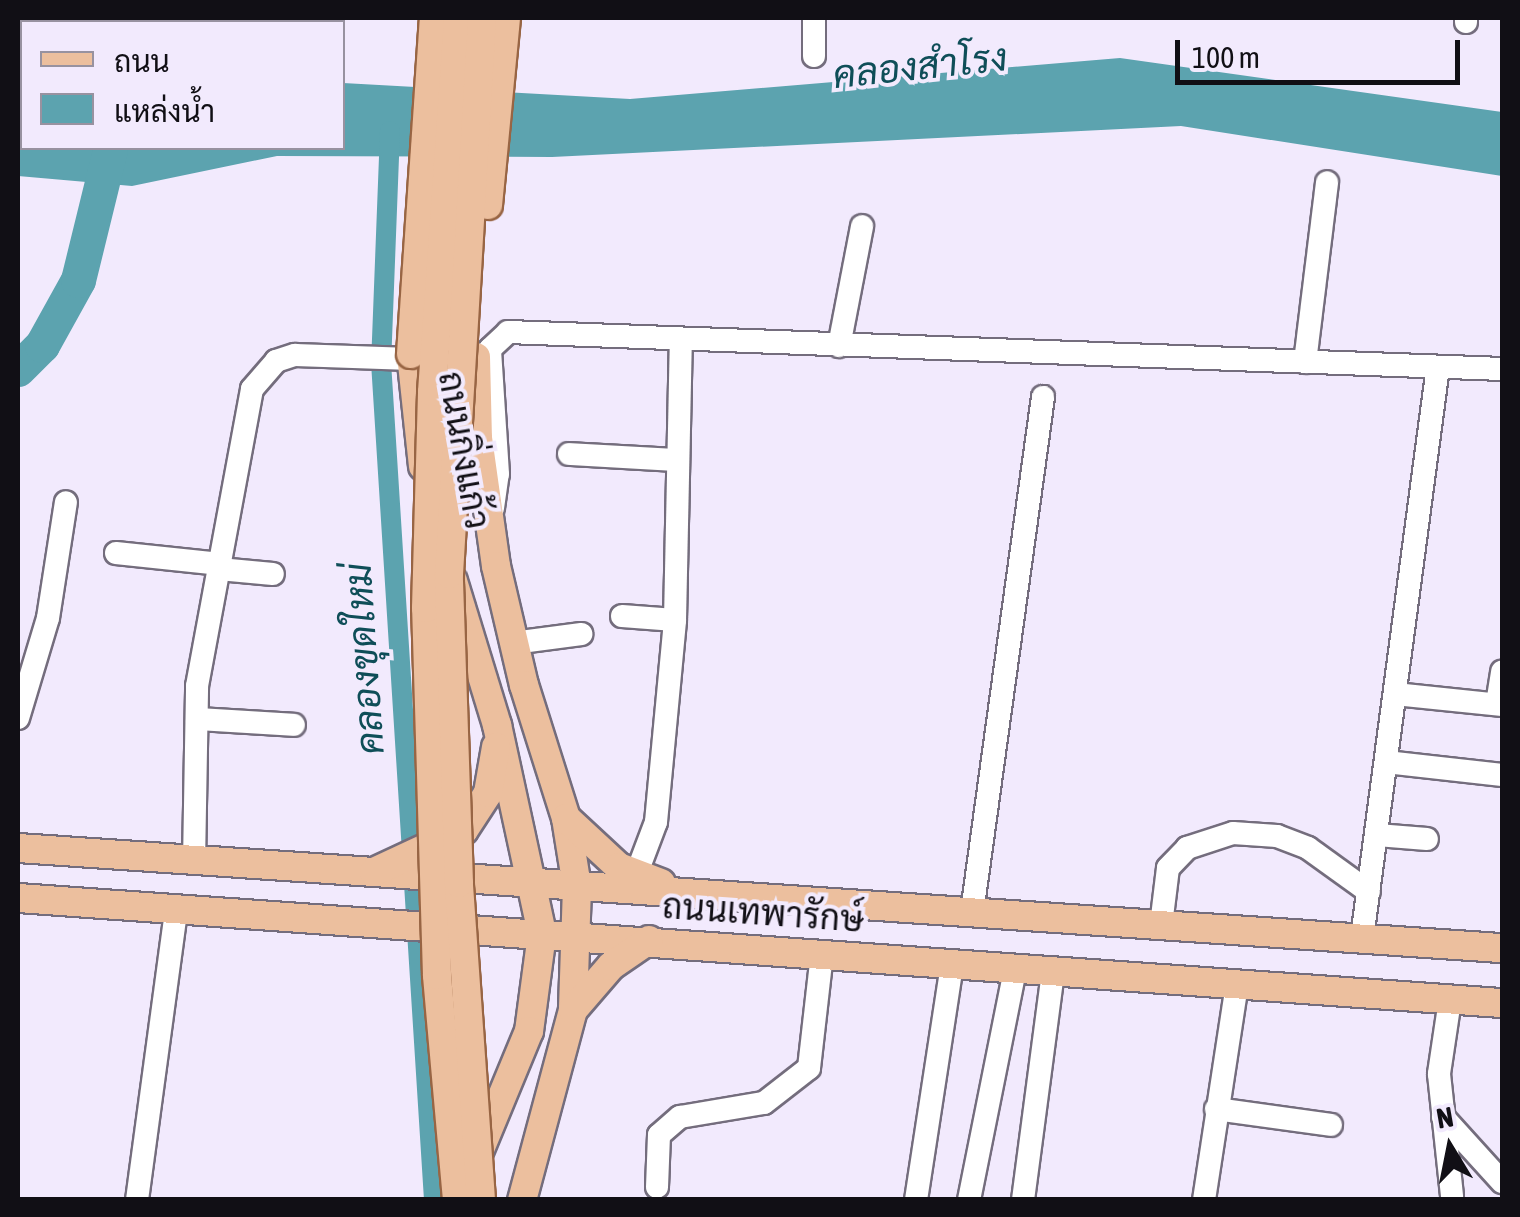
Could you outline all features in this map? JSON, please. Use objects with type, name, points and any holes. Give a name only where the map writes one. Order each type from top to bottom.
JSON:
[{"type":"main road","points":[[432,18],[442,32],[508,36],[522,18]]},
{"type":"main road","name":"ถนนกิ่งแก้ว","points":[[432,18],[404,357],[437,530],[497,725],[521,884],[542,934],[537,992],[509,1085],[460,1200]]},
{"type":"main road","points":[[458,18],[432,392],[426,608],[437,975],[460,1200]]},
{"type":"main road","points":[[482,18],[449,574],[458,866],[482,1200]]},
{"type":"main road","name":"ถนนกิ่งแก้ว","points":[[506,18],[476,357],[487,520],[513,643],[566,818],[577,887],[574,1010]]},
{"type":"main road","points":[[366,875],[439,847],[477,816],[493,775],[497,725]]},
{"type":"main road","points":[[566,818],[636,875],[700,896]]},
{"type":"main road","name":"ถนนเทพารักษ์","points":[[18,848],[366,875],[1502,948]]},
{"type":"main road","name":"ถนนเทพารักษ์","points":[[18,898],[650,940],[1502,1004]]},
{"type":"main road","points":[[500,932],[537,992]]},
{"type":"main road","points":[[522,1200],[574,1010],[611,966],[650,940]]},
{"type":"street","points":[[814,18],[814,56]]},
{"type":"street","points":[[1306,362],[1327,182]]},
{"type":"street","points":[[840,346],[862,226]]},
{"type":"street","points":[[487,520],[498,482],[490,359],[496,337],[1502,369]]},
{"type":"street","points":[[636,875],[656,822],[675,620],[681,340]]},
{"type":"street","points":[[194,863],[196,719],[252,389],[276,361],[295,355],[362,360],[404,357]]},
{"type":"street","points":[[1362,938],[1438,367]]},
{"type":"street","points":[[972,912],[1043,397]]},
{"type":"street","points":[[569,454],[678,460]]},
{"type":"street","points":[[18,718],[48,618],[66,502]]},
{"type":"street","points":[[116,553],[273,574]]},
{"type":"street","points":[[622,616],[675,620]]},
{"type":"street","points":[[513,643],[581,634]]},
{"type":"street","points":[[1395,694],[1500,704],[1502,671]]},
{"type":"street","points":[[196,719],[294,725]]},
{"type":"street","points":[[1386,762],[1502,774]]},
{"type":"street","points":[[1162,925],[1168,868],[1187,848],[1232,833],[1276,836],[1308,848],[1369,892]]},
{"type":"street","points":[[1377,834],[1427,839]]},
{"type":"street","points":[[137,1200],[176,910]]},
{"type":"street","points":[[658,1187],[659,1134],[680,1117],[764,1103],[809,1068],[822,954]]},
{"type":"street","points":[[916,1200],[952,964]]},
{"type":"street","points":[[968,1200],[1015,969]]},
{"type":"street","points":[[1023,1200],[1054,972]]},
{"type":"street","points":[[1204,1200],[1237,985]]},
{"type":"street","points":[[1450,1000],[1439,1074],[1452,1196]]},
{"type":"street","points":[[1216,1109],[1331,1124]]},
{"type":"street","points":[[1443,1117],[1502,1182]]},
{"type":"water","points":[[1120,58],[1502,112],[1502,176],[1181,126],[552,157],[277,156],[132,186],[18,176],[18,100],[20,150],[345,150],[345,83],[630,99]]},
{"type":"waterway","name":"คลองขุดใหม่","points":[[390,131],[381,362],[434,1200]]},
{"type":"waterway","points":[[18,369],[42,345],[78,280],[110,150]]},
{"type":"water label","name":"คลองสำโรง","points":[[920,66]]}]
